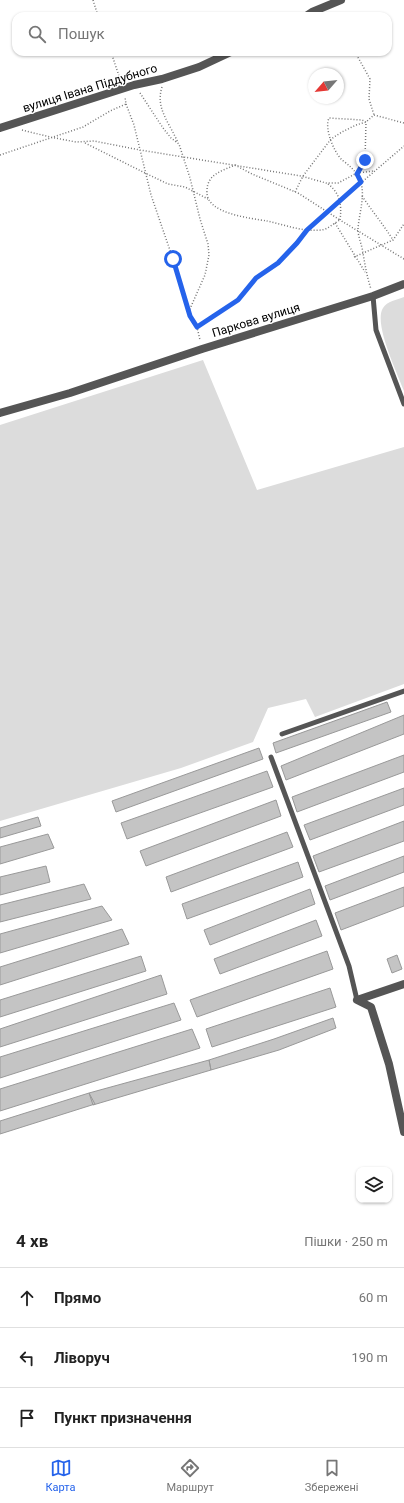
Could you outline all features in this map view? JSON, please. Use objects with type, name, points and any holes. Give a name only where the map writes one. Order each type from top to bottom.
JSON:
[{"type":"street","points":[[312,12],[341,0]]},
{"type":"street","name":"вулиця Івана Піддубного","points":[[0,128],[134,85],[199,67],[222,56]]},
{"type":"street","name":"Паркова вулиця","points":[[0,413],[70,393],[202,349],[373,296],[404,284]]},
{"type":"street","points":[[357,1000],[404,984]]},
{"type":"street","points":[[357,1000],[371,1007],[389,1064],[404,1132]]},
{"type":"lane","points":[[373,296],[376,330],[404,404]]},
{"type":"lane","points":[[282,734],[404,691]]},
{"type":"lane","points":[[272,757],[349,966],[357,1000]]},
{"type":"path","points":[[93,0],[97,12]]},
{"type":"path","points":[[112,56],[124,89],[126,104],[140,150],[150,195],[173,259],[190,316],[197,327],[202,349]]},
{"type":"path","points":[[357,56],[370,79],[369,99],[374,115]]},
{"type":"path","points":[[170,76],[162,87],[159,96],[161,109],[183,156],[195,193],[200,219],[208,244],[209,256],[205,275],[189,311]]},
{"type":"path","points":[[134,85],[140,92],[162,128],[178,144]]},
{"type":"path","points":[[0,155],[83,127],[110,111],[126,104]]},
{"type":"path","points":[[295,192],[303,176],[331,139],[356,125],[366,122],[374,115]]},
{"type":"path","points":[[374,115],[404,123]]},
{"type":"path","points":[[366,122],[362,120],[329,118],[327,124],[336,151],[342,159],[350,165],[361,182],[362,196],[358,231],[366,273],[373,296]]},
{"type":"path","points":[[357,174],[365,160],[366,122]]},
{"type":"path","points":[[12,124],[25,131],[76,142],[94,142],[235,164],[303,176],[326,183],[338,183],[357,174],[374,171]]},
{"type":"path","points":[[83,142],[168,184],[185,187],[208,199]]},
{"type":"path","points":[[197,327],[238,300],[256,278],[278,263],[307,230],[404,146]]},
{"type":"path","points":[[235,164],[214,174],[207,183],[206,195],[212,206],[226,212],[307,230],[324,230],[340,220],[342,209],[340,200],[334,189],[326,183]]},
{"type":"path","points":[[235,164],[252,174],[295,192],[404,259]]},
{"type":"path","points":[[362,196],[393,240]]},
{"type":"path","points":[[335,223],[354,257],[366,273]]},
{"type":"path","points":[[354,257],[393,240],[404,224]]},
{"type":"shaded area","points":[[404,297],[404,391],[384,337],[381,325],[381,315],[383,308],[387,304]]},
{"type":"shaded area","points":[[203,360],[257,490],[404,447],[404,684],[315,717],[306,699],[268,708],[253,742],[181,768],[0,821],[0,425]]},
{"type":"building","points":[[387,702],[391,712],[276,753],[273,743]]},
{"type":"building","points":[[404,715],[404,734],[286,780],[281,766]]},
{"type":"building","points":[[259,748],[263,759],[116,812],[112,801]]},
{"type":"building","points":[[404,755],[404,772],[297,812],[292,797]]},
{"type":"building","points":[[267,771],[273,787],[127,839],[121,823]]},
{"type":"building","points":[[404,788],[404,805],[310,840],[304,825]]},
{"type":"building","points":[[276,800],[281,816],[146,866],[140,851]]},
{"type":"building","points":[[38,817],[41,826],[0,838],[0,828]]},
{"type":"building","points":[[404,821],[404,841],[319,872],[313,856]]},
{"type":"building","points":[[287,832],[293,847],[171,892],[166,877]]},
{"type":"building","points":[[48,834],[54,848],[0,864],[0,847]]},
{"type":"building","points":[[404,856],[404,872],[330,900],[325,886]]},
{"type":"building","points":[[298,862],[303,877],[187,919],[182,904]]},
{"type":"building","points":[[46,866],[50,882],[0,895],[0,877]]},
{"type":"building","points":[[84,884],[91,899],[0,922],[0,905]]},
{"type":"building","points":[[404,887],[404,906],[341,930],[335,913]]},
{"type":"building","points":[[310,889],[315,904],[210,945],[204,930]]},
{"type":"building","points":[[102,906],[112,920],[0,953],[0,934]]},
{"type":"building","points":[[316,920],[322,936],[220,974],[214,959]]},
{"type":"building","points":[[122,929],[129,944],[0,985],[0,967]]},
{"type":"building","points":[[327,951],[333,969],[197,1017],[190,1000]]},
{"type":"building","points":[[397,955],[402,969],[392,973],[387,959]]},
{"type":"building","points":[[141,956],[146,971],[0,1017],[0,1000]]},
{"type":"building","points":[[161,975],[167,994],[0,1047],[0,1029]]},
{"type":"building","points":[[330,988],[336,1007],[212,1047],[206,1029]]},
{"type":"building","points":[[174,1003],[181,1020],[0,1078],[0,1057]]},
{"type":"building","points":[[333,1018],[336,1028],[279,1050],[211,1070],[209,1060]]},
{"type":"building","points":[[192,1029],[200,1048],[0,1111],[0,1089]]},
{"type":"building","points":[[209,1060],[211,1070],[93,1105],[89,1093]]},
{"type":"building","points":[[89,1093],[95,1104],[0,1134],[0,1121]]},
{"type":"route","points":[[173,259],[190,316],[197,327],[238,300],[256,278],[278,263],[307,230],[361,182],[357,174],[365,160]]}]
